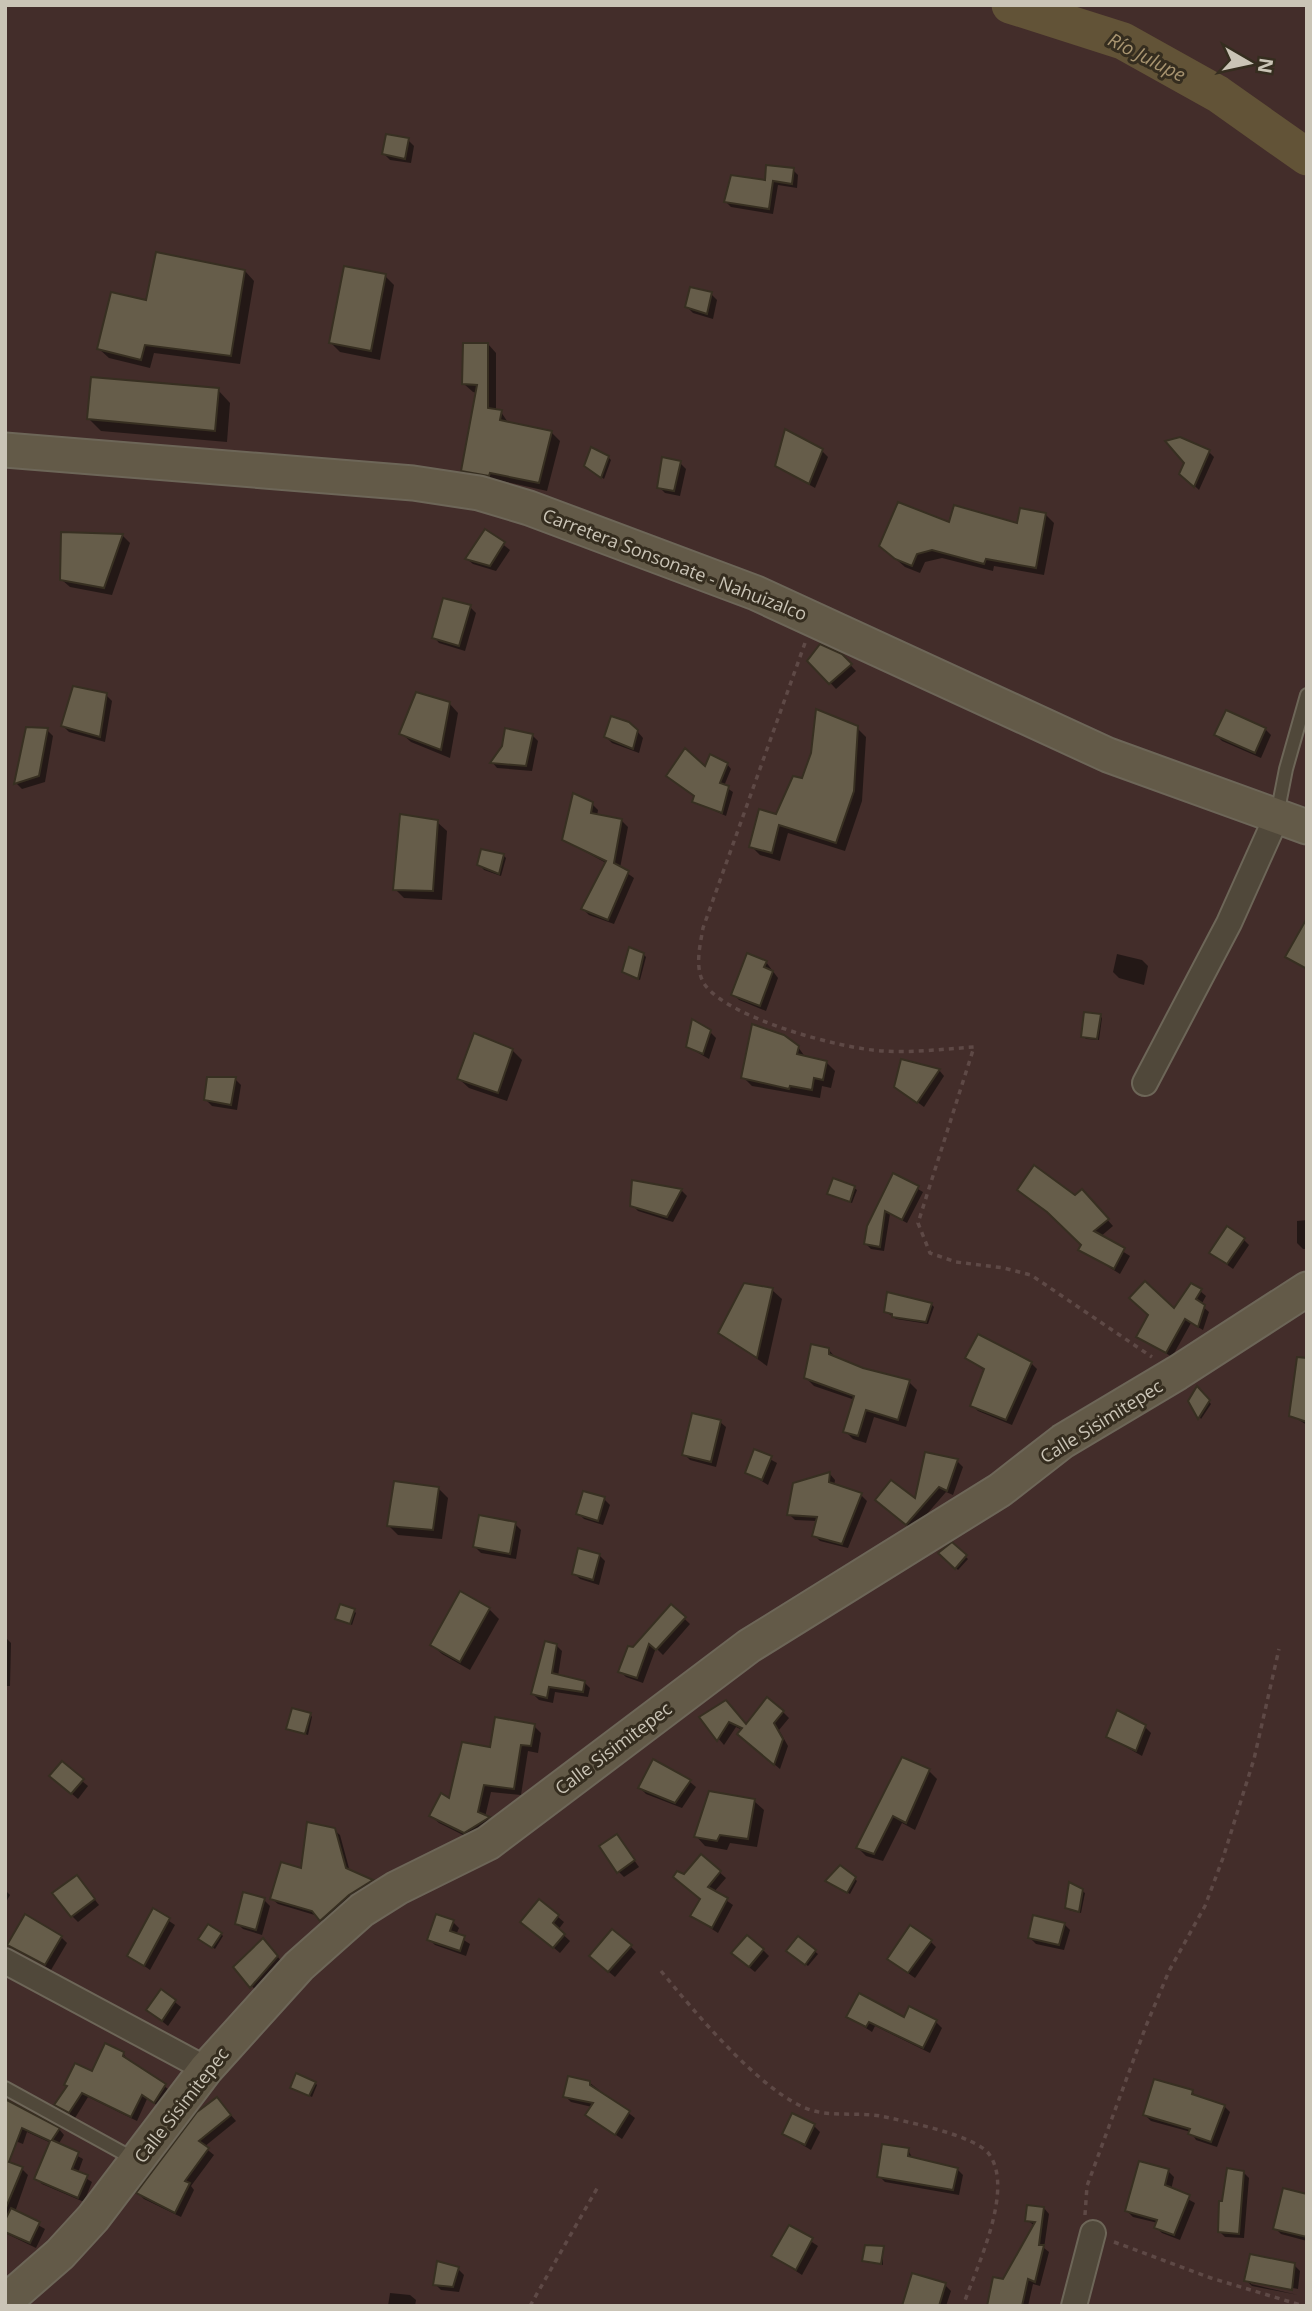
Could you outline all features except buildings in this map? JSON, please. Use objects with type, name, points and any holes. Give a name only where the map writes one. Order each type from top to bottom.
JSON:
[{"type":"street","name":"Carretera Sonsonate - Nahuizalco","points":[[5,450],[400,482],[479,493],[598,532],[814,618],[1023,718],[1108,755],[1292,822]]},
{"type":"street","points":[[1145,1083],[1228,923],[1292,822]]},
{"type":"street","name":"Calle Sisimitepec","points":[[5,2302],[60,2254],[137,2161],[206,2069],[299,1966],[369,1905],[488,1843],[749,1646],[1000,1490],[1063,1441],[1177,1373],[1307,1290]]},
{"type":"street","points":[[5,1961],[206,2069]]},
{"type":"street","points":[[1074,2306],[1093,2233]]},
{"type":"lane","points":[[1292,822],[1286,769],[1307,695]]},
{"type":"lane","points":[[5,2088],[137,2161]]},
{"type":"path","points":[[814,618],[703,928],[698,959],[704,984],[726,1004],[825,1041],[883,1051],[974,1047],[919,1223],[930,1253],[956,1262],[1004,1268],[1031,1275],[1177,1373]]},
{"type":"path","points":[[1279,1648],[1254,1759],[1223,1858],[1205,1906],[1169,1971],[1146,2026],[1087,2186],[1085,2215],[1093,2233],[1128,2249],[1304,2306]]},
{"type":"path","points":[[661,1971],[707,2028],[774,2088],[811,2110],[878,2116],[962,2138],[988,2152],[997,2175],[998,2202],[963,2306]]},
{"type":"path","points":[[530,2306],[599,2185]]},
{"type":"shaded area","points":[[5,5],[1307,5],[1307,2306],[5,2306]]},
{"type":"waterway","name":"Río Julupe","points":[[1010,5],[1123,41],[1218,94],[1307,157]]}]
